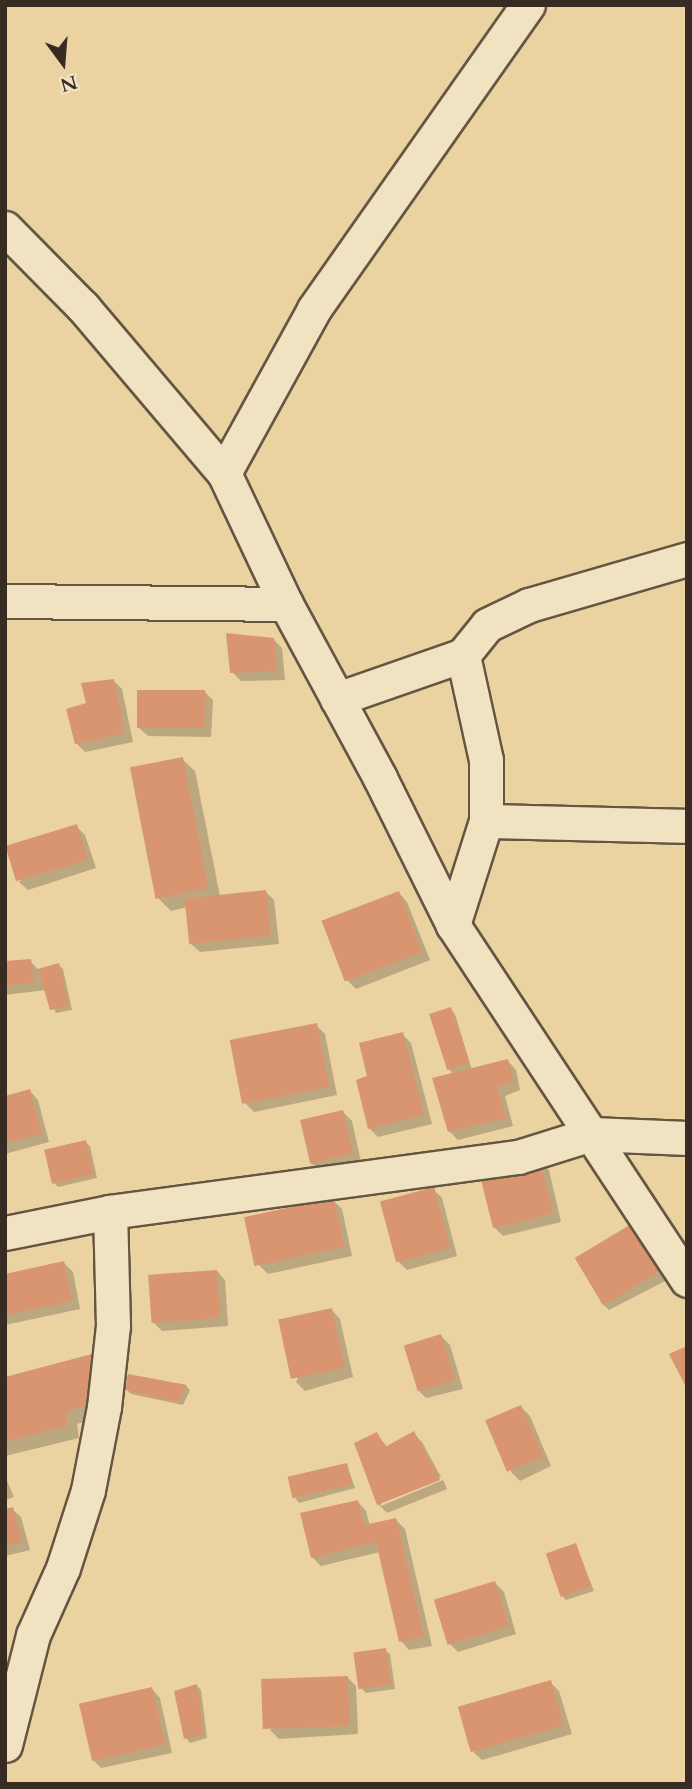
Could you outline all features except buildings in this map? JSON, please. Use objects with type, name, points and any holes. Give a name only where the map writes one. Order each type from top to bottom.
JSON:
[{"type":"street","points":[[224,473],[314,309],[528,5]]},
{"type":"street","points":[[5,228],[83,307],[224,473],[286,604],[453,925],[687,1280]]},
{"type":"street","points":[[337,699],[463,655],[487,625],[529,605],[687,559]]},
{"type":"street","points":[[5,601],[286,604]]},
{"type":"street","points":[[453,925],[486,821],[486,760],[463,655]]},
{"type":"street","points":[[486,821],[687,826]]},
{"type":"street","points":[[5,1233],[110,1212],[518,1157],[592,1134],[687,1138]]},
{"type":"street","points":[[5,1745],[33,1635],[63,1568],[88,1490],[104,1407],[113,1325],[110,1212]]}]
